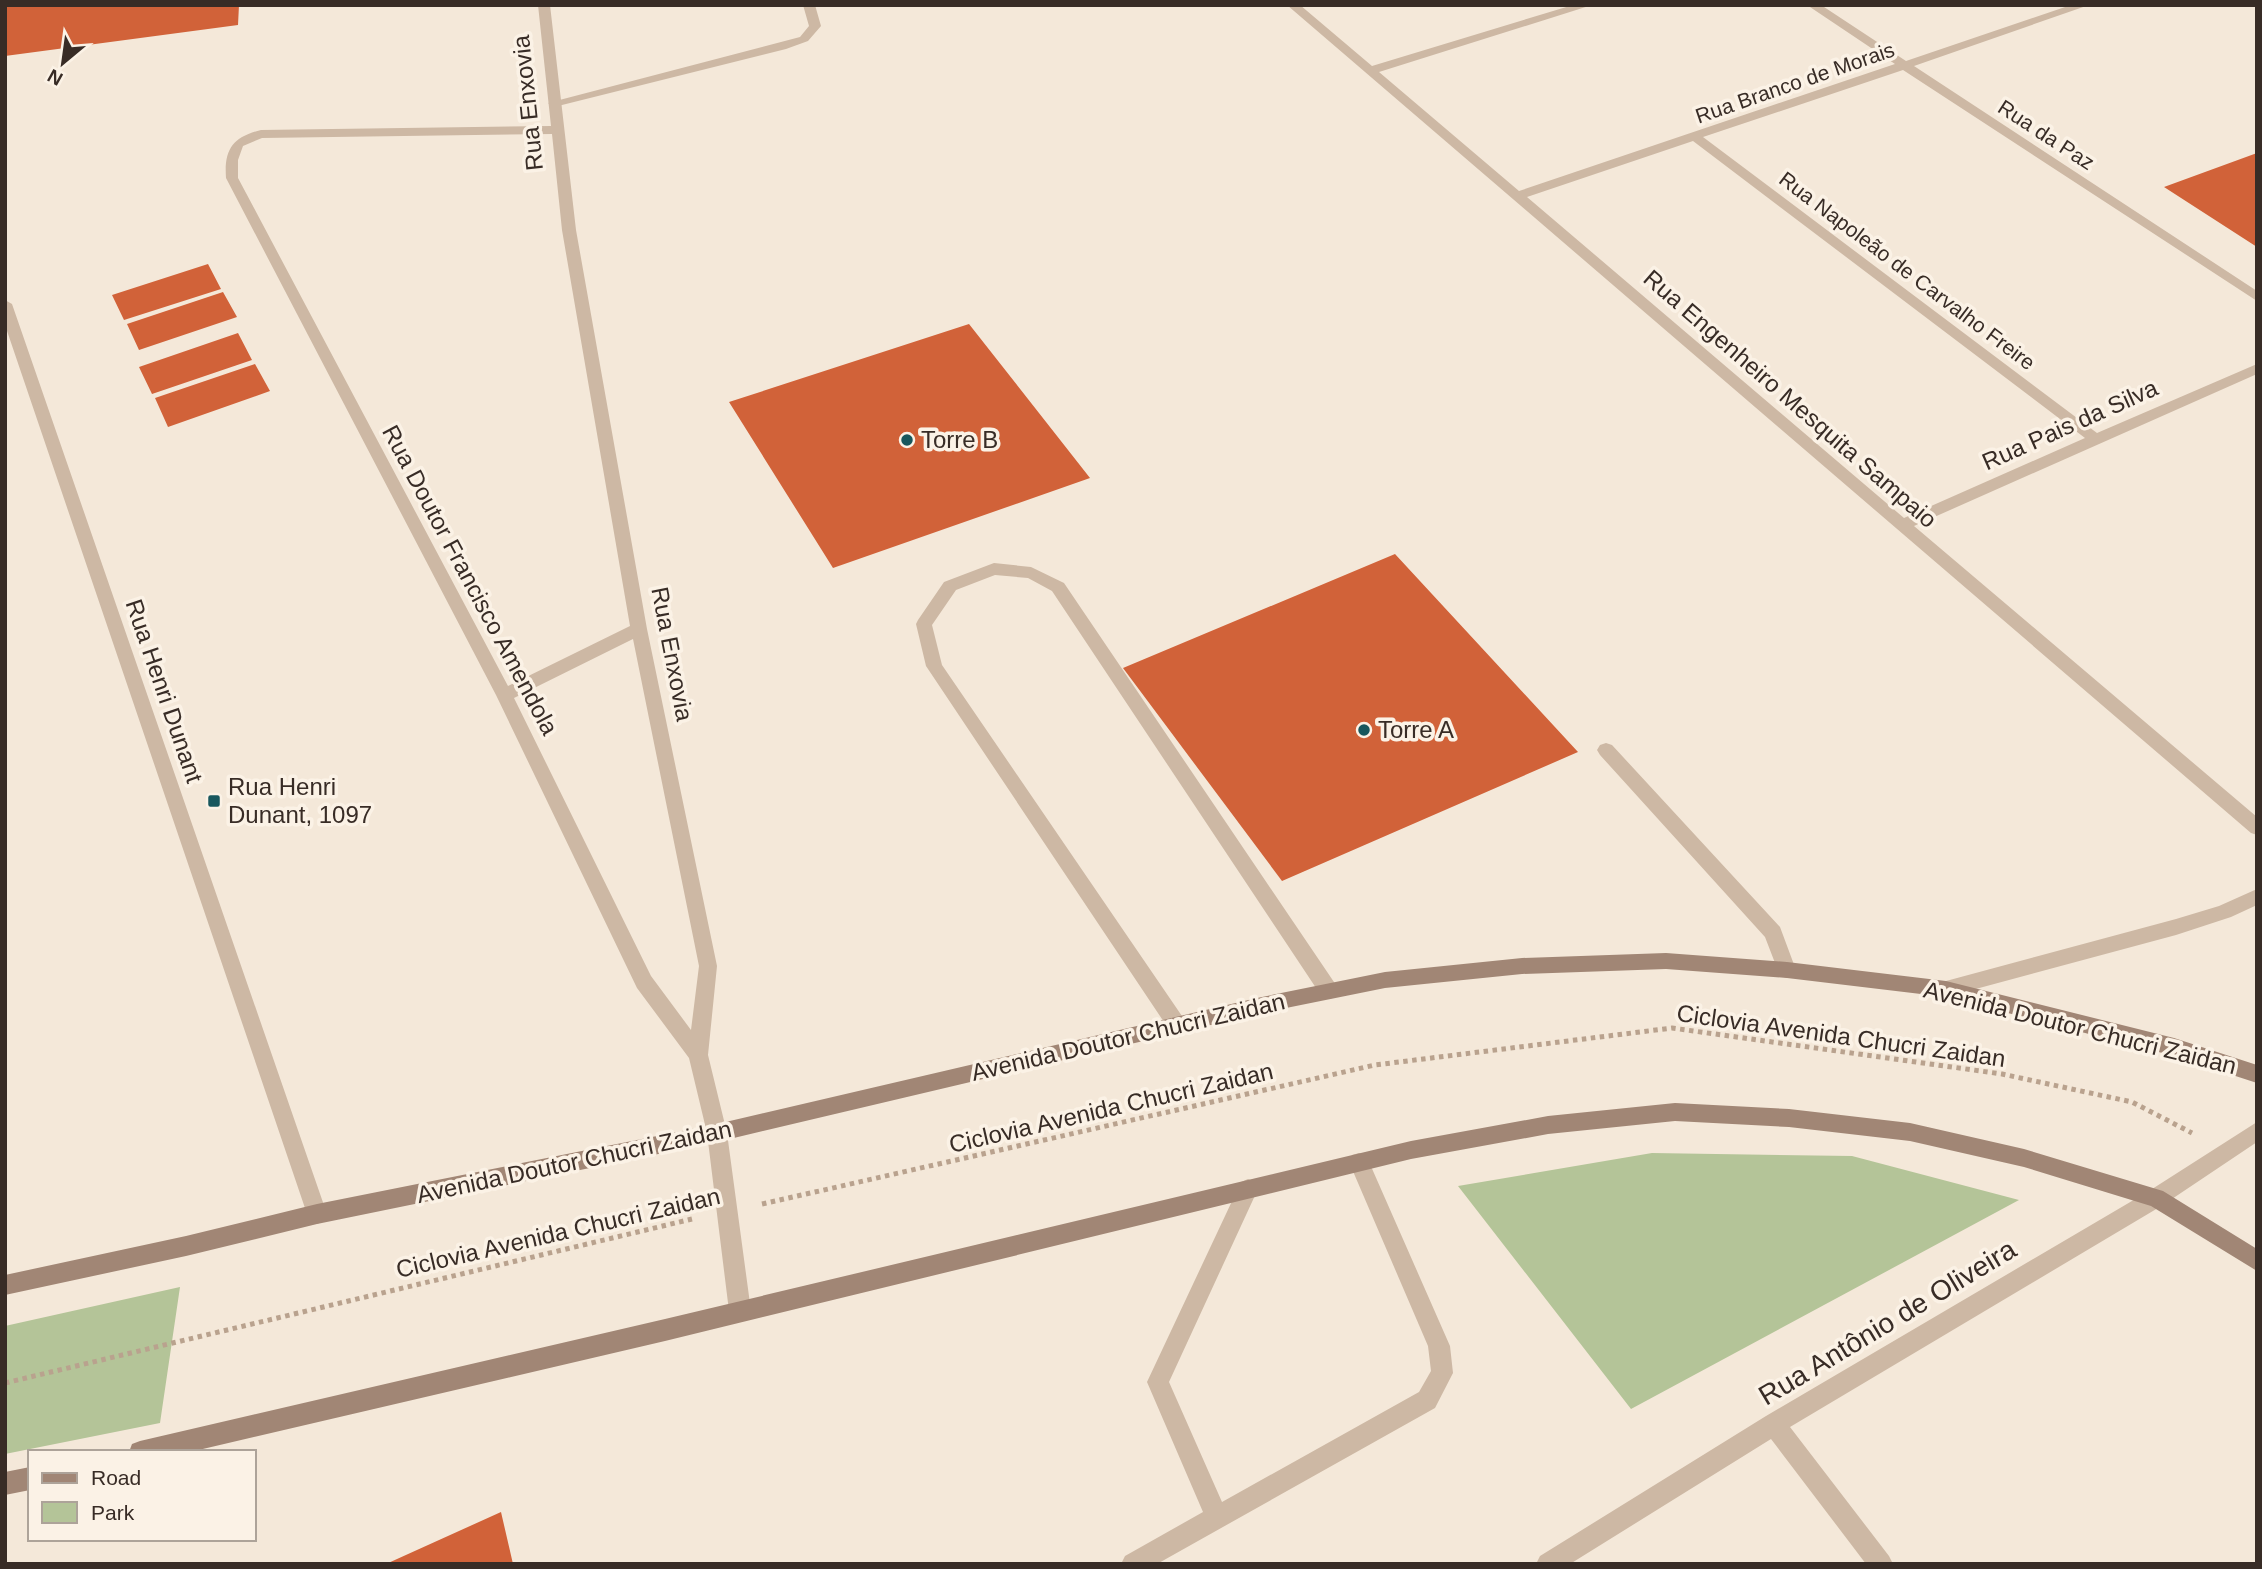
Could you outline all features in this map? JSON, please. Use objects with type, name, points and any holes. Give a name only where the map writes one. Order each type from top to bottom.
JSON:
[{"type":"main road","name":"Avenida Doutor Chucri Zaidan","points":[[5,1285],[186,1246],[317,1214],[717,1133],[1178,1025],[1385,980],[1522,966],[1666,961],[1787,970],[1946,989],[2174,1047],[2257,1074]]},
{"type":"main road","points":[[149,1450],[1411,1150],[1548,1125],[1675,1112],[1789,1118],[1910,1132],[2024,1158],[2156,1198],[2257,1261]]},
{"type":"main road","points":[[5,1484],[28,1478]]},
{"type":"street","name":"Rua Enxovia","points":[[544,5],[569,230],[639,629],[708,965],[698,1055],[717,1133],[740,1311]]},
{"type":"street","points":[[554,103],[782,47],[804,39],[815,26],[809,5]]},
{"type":"street","name":"Rua Engenheiro Mesquita Sampaio","points":[[1293,5],[2257,828]]},
{"type":"street","points":[[1370,71],[1586,5]]},
{"type":"street","name":"Rua da Paz","points":[[1813,5],[2257,298]]},
{"type":"street","name":"Rua Branco de Morais","points":[[1518,196],[2083,5]]},
{"type":"street","name":"Rua Doutor Francisco Amendola","points":[[558,130],[261,134],[243,140],[232,152],[232,178],[505,695],[644,982],[698,1055]]},
{"type":"street","name":"Rua Napoleão de Carvalho Freire","points":[[1695,137],[2094,438]]},
{"type":"street","name":"Rua Henri Dunant","points":[[5,304],[317,1214]]},
{"type":"street","name":"Rua Pais da Silva","points":[[1902,525],[2257,368]]},
{"type":"street","points":[[1178,1025],[934,666],[924,624],[950,586],[993,569],[1031,573],[1058,587],[1329,992]]},
{"type":"street","points":[[505,695],[639,629]]},
{"type":"street","points":[[1606,750],[1773,933],[1787,970]]},
{"type":"street","points":[[1946,989],[2176,927],[2224,912],[2257,897]]},
{"type":"street","name":"Rua Antônio de Oliveira","points":[[1548,1564],[1774,1424],[2156,1198],[2257,1131]]},
{"type":"street","points":[[1133,1564],[1427,1400],[1442,1373],[1439,1346],[1359,1163]]},
{"type":"street","points":[[1217,1517],[1158,1382],[1248,1189]]},
{"type":"street","points":[[1774,1424],[1881,1564]]},
{"type":"path","name":"Ciclovia Avenida Chucri Zaidan","points":[[5,1383],[639,1230],[1375,1065],[1672,1028],[2002,1074],[2132,1102],[2227,1150]]},
{"type":"green space","points":[[1652,1153],[1852,1156],[2019,1200],[1631,1409],[1458,1186]]},
{"type":"green space","points":[[180,1287],[160,1423],[5,1454],[5,1326]]},
{"type":"building","points":[[5,5],[239,5],[238,25],[5,56]]},
{"type":"building","points":[[2257,153],[2257,247],[2164,187]]},
{"type":"building","points":[[208,264],[221,289],[124,320],[112,295]]},
{"type":"building","points":[[223,292],[237,317],[139,350],[127,324]]},
{"type":"building","name":"Torre B","points":[[969,324],[1090,478],[833,568],[729,402]]},
{"type":"building","points":[[238,333],[252,360],[152,394],[139,367]]},
{"type":"building","points":[[255,364],[270,391],[168,427],[155,398]]},
{"type":"building","name":"Torre A","points":[[1395,554],[1578,752],[1282,881],[1123,668]]},
{"type":"building","points":[[501,1512],[513,1564],[386,1564]]},
{"type":"place","name":"Torre B","points":[[907,440]]},
{"type":"place","name":"Torre A","points":[[1364,730]]},
{"type":"place","name":"Rua Henri Dunant, 1097","points":[[214,801]]}]
